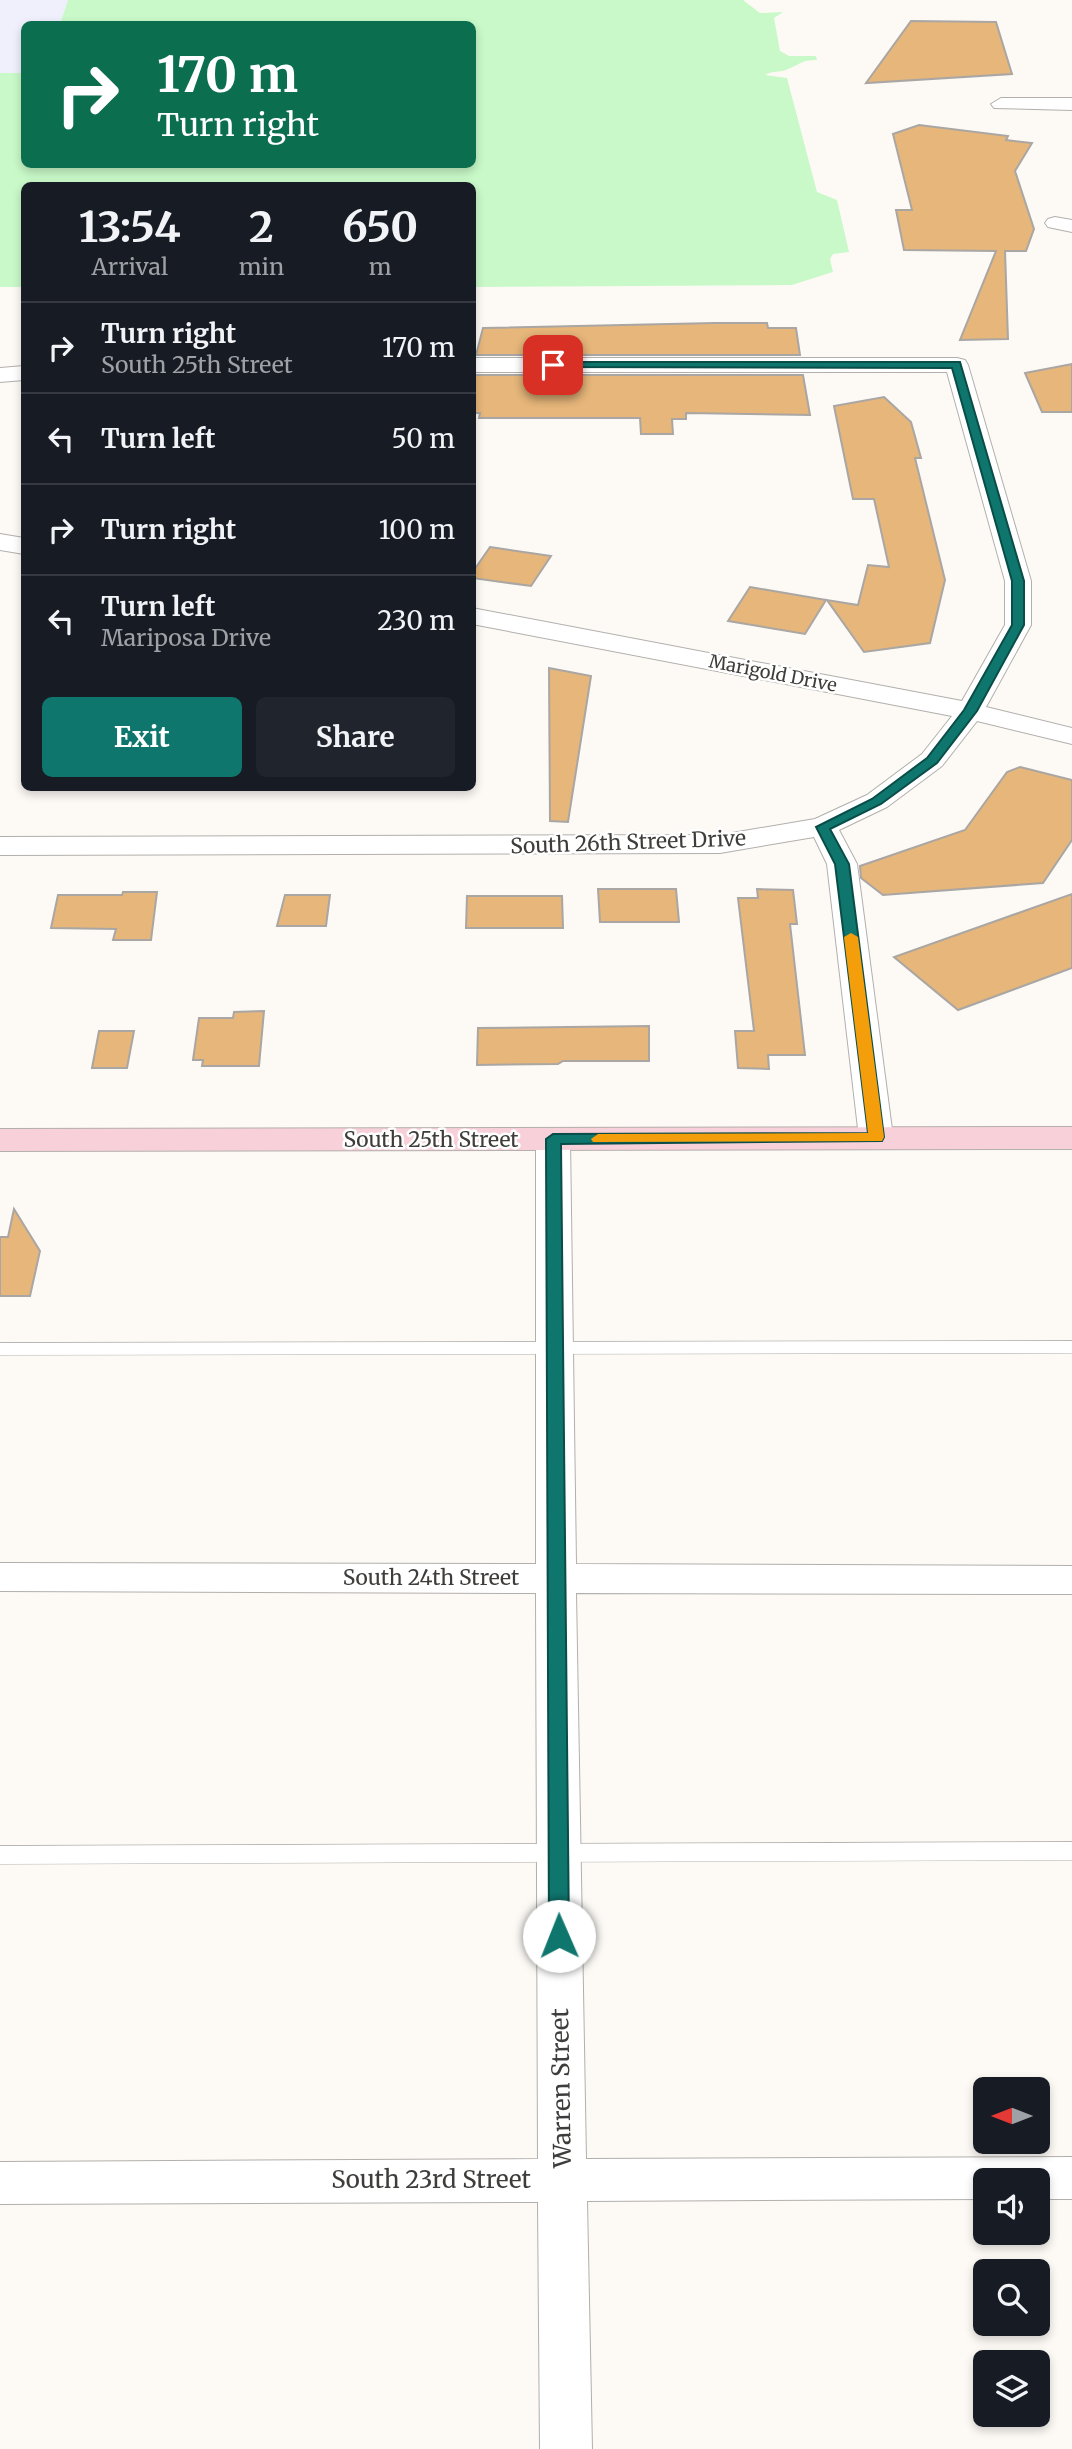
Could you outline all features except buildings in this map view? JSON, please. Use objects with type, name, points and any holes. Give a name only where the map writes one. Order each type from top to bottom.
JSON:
[{"type":"main road","name":"South 25th Street","points":[[0,1140],[1072,1138]]},
{"type":"street","points":[[1001,104],[1072,104]]},
{"type":"street","name":"South 26th Street Drive","points":[[0,846],[720,844],[823,827],[877,801],[932,760],[970,711],[1018,625],[1018,581],[957,365],[476,365]]},
{"type":"street","points":[[0,374],[21,373]]},
{"type":"street","name":"Marigold Drive","points":[[476,617],[970,711],[1072,736]]},
{"type":"street","points":[[823,827],[842,864],[876,1137]]},
{"type":"street","name":"Warren Street","points":[[553,1139],[558,1855],[566,2449]]},
{"type":"street","name":"South 24th Street","points":[[0,1577],[1072,1580]]},
{"type":"street","name":"South 23rd Street","points":[[0,2183],[563,2178],[1072,2178]]},
{"type":"lane","points":[[0,1349],[1072,1347]]},
{"type":"lane","points":[[0,1855],[1072,1851]]},
{"type":"shaded area","points":[[0,0],[68,0],[61,21],[21,21],[21,156],[0,156]]},
{"type":"green space","points":[[68,0],[743,0],[760,13],[783,12],[774,18],[780,51],[789,56],[816,56],[817,60],[765,75],[787,78],[817,192],[837,200],[849,252],[833,254],[830,259],[833,272],[792,285],[476,287],[476,182],[21,182],[21,287],[0,287],[0,73],[21,73],[21,168],[476,168],[476,21],[61,21]]},
{"type":"slow traffic","points":[[598,1139],[876,1137],[851,937]]},
{"type":"route","points":[[553,365],[957,365],[1018,581],[1018,625],[970,711],[932,760],[877,801],[823,827],[842,864],[876,1137],[553,1139],[559,1936]]}]
